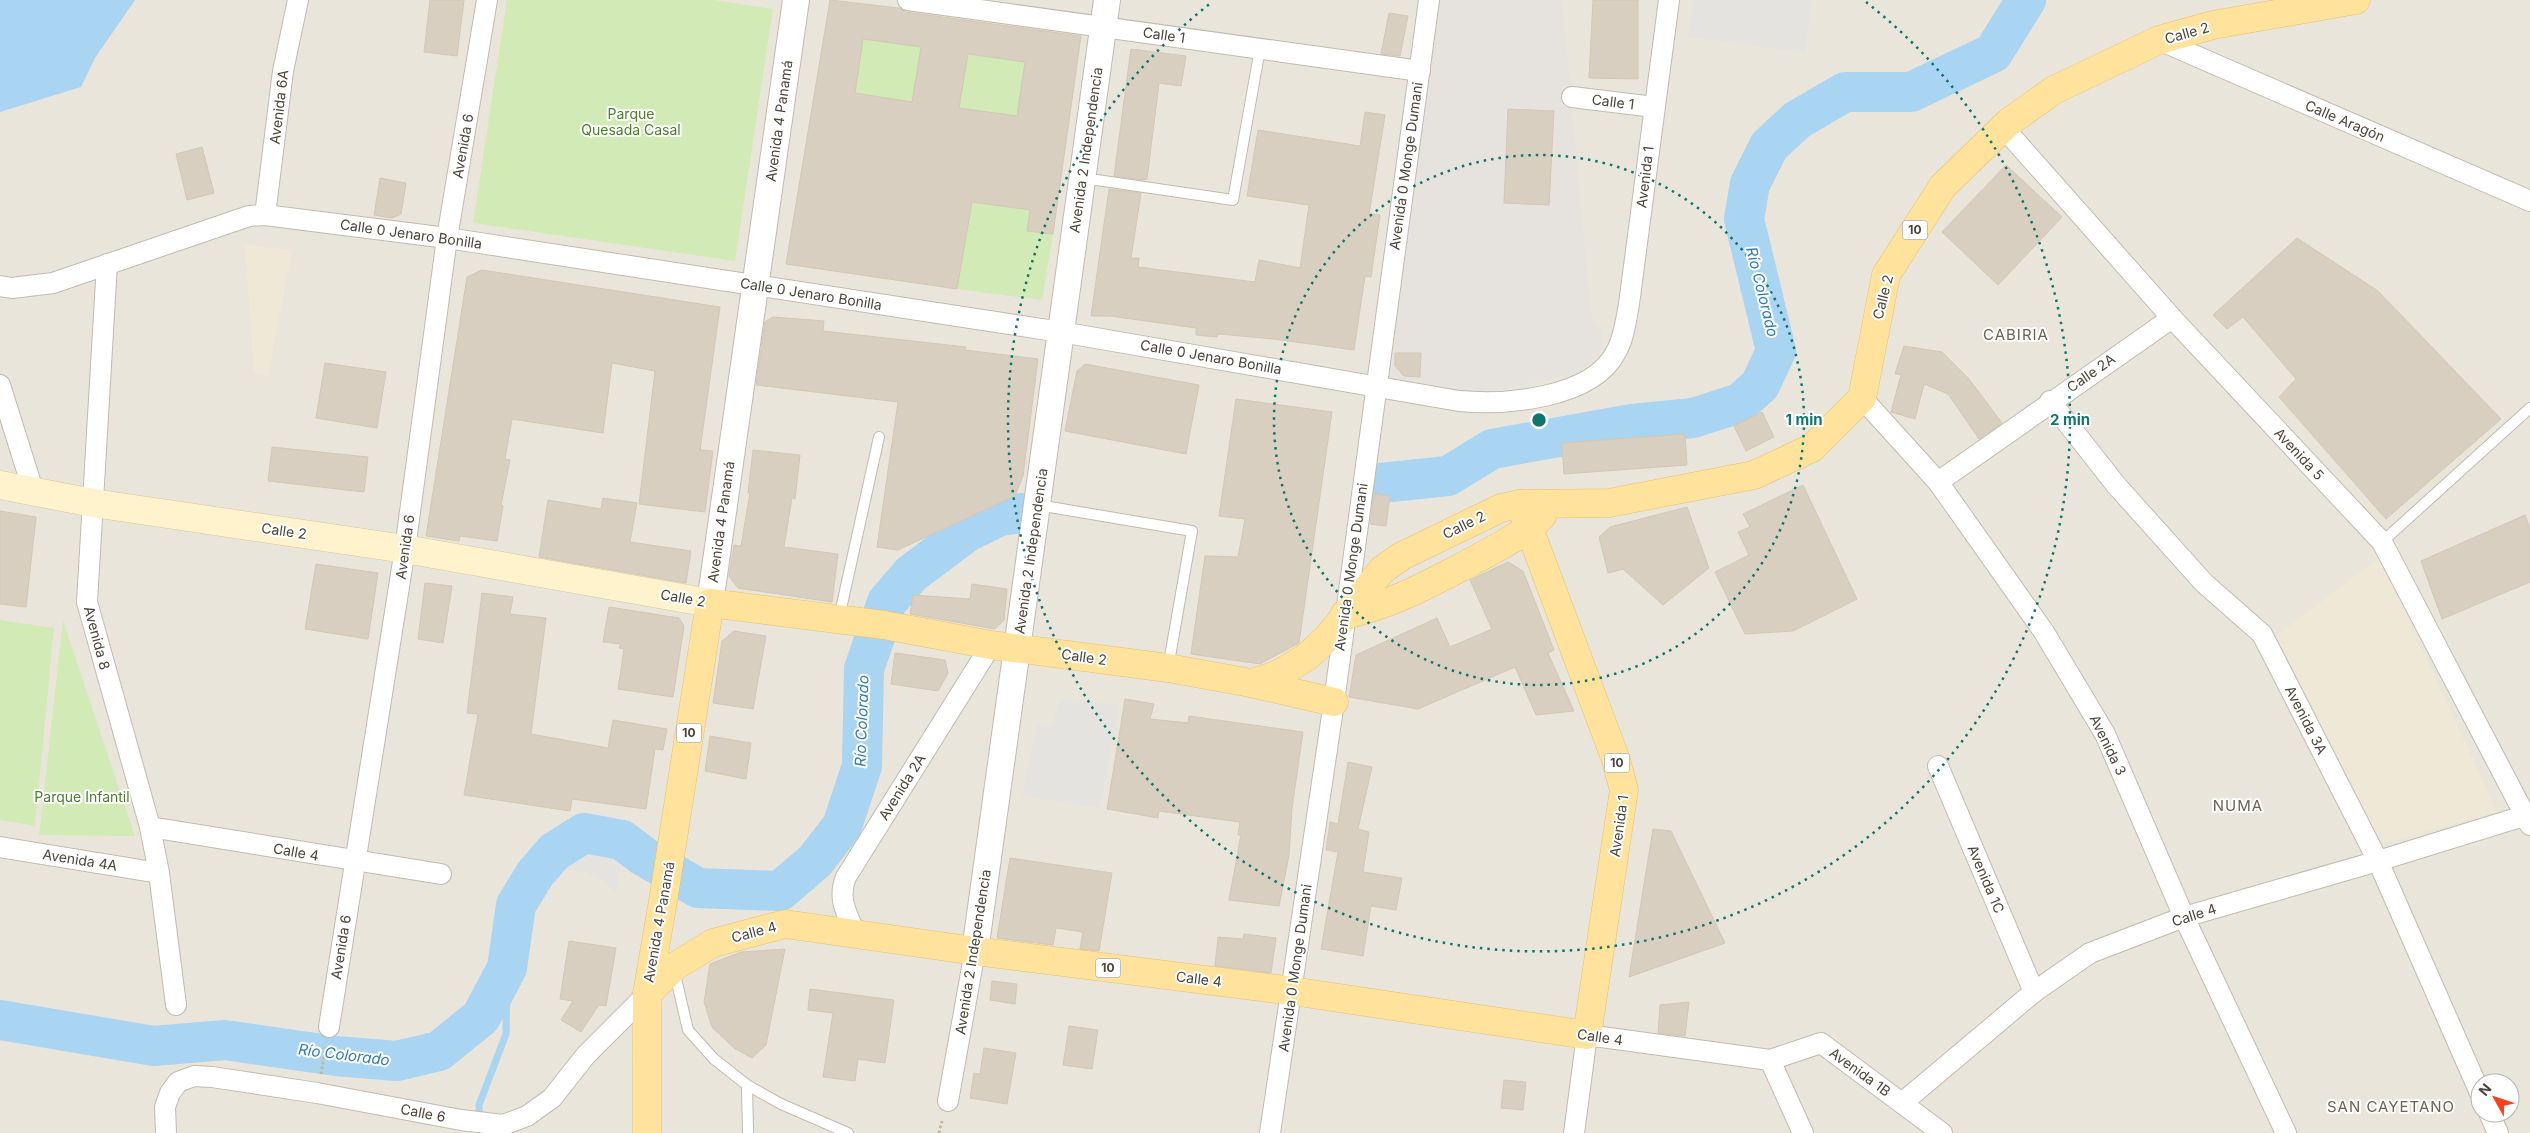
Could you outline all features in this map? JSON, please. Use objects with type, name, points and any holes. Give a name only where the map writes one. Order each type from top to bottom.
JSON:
[{"type":"main road","name":"Calle 2","points":[[1862,398],[1886,275],[1943,186],[2003,127],[2054,90],[2159,40],[2213,25],[2356,0]]},
{"type":"main road","points":[[1344,616],[1381,605],[1423,587],[1525,516],[1553,504],[1609,503],[1754,475],[1812,448],[1862,398]]},
{"type":"main road","name":"Calle 2","points":[[0,485],[94,503],[405,549],[710,603],[884,625],[1004,646],[1168,668],[1251,683],[1282,672],[1308,656],[1328,637],[1382,570],[1402,556],[1501,508],[1525,516]]},
{"type":"main road","name":"Avenida 1","points":[[1525,516],[1613,750],[1624,790],[1587,1036]]},
{"type":"main road","name":"Avenida 4 Panamá","points":[[647,1133],[646,994],[664,895],[710,603]]},
{"type":"main road","points":[[1251,683],[1334,702]]},
{"type":"main road","name":"Calle 4","points":[[646,994],[674,967],[713,944],[785,924],[975,951],[1292,991],[1587,1036]]},
{"type":"street","name":"Avenida 6A","points":[[265,215],[283,71],[298,0]]},
{"type":"street","name":"Avenida 6","points":[[329,1028],[405,549],[447,238],[487,0]]},
{"type":"street","name":"Avenida 4 Panamá","points":[[710,603],[796,0]]},
{"type":"street","name":"Calle 1","points":[[908,0],[1420,71]]},
{"type":"street","name":"Avenida 2 Independencia","points":[[948,1101],[975,951],[1004,646],[1037,505],[1107,0]]},
{"type":"street","name":"Avenida 0 Monge Dumani","points":[[1270,1133],[1334,702],[1375,385],[1429,0]]},
{"type":"street","name":"Avenida 1","points":[[1616,352],[1629,304],[1669,0]]},
{"type":"street","name":"Calle Aragón","points":[[2159,40],[2530,201]]},
{"type":"street","name":"Calle 1","points":[[1572,97],[1654,107]]},
{"type":"street","name":"Avenida 5","points":[[2003,127],[2172,318],[2382,542],[2528,819]]},
{"type":"street","name":"Calle 0 Jenaro Bonilla","points":[[0,286],[12,288],[54,283],[249,216],[265,215],[447,238],[1061,332],[1459,401],[1505,401],[1573,388],[1592,379],[1607,365],[1616,352]]},
{"type":"street","name":"Avenida 8","points":[[107,264],[87,602],[150,827],[159,873],[176,1006]]},
{"type":"street","name":"Calle 2A","points":[[1938,482],[2172,318]]},
{"type":"street","points":[[0,385],[33,490]]},
{"type":"street","name":"Avenida 3","points":[[1862,398],[1938,482],[2044,632],[2105,734],[2184,917],[2286,1133]]},
{"type":"street","name":"Avenida 3A","points":[[2050,402],[2116,485],[2198,576],[2262,634],[2378,861],[2471,1073]]},
{"type":"street","points":[[1356,533],[1370,584]]},
{"type":"street","name":"Avenida 2A","points":[[856,935],[841,900],[841,889],[846,877],[1004,646]]},
{"type":"street","name":"Avenida 1C","points":[[1938,766],[2034,992]]},
{"type":"street","name":"Calle 4","points":[[1902,1103],[2034,992],[2090,953],[2184,917],[2528,819]]},
{"type":"street","name":"Calle 4","points":[[150,827],[354,862],[441,874]]},
{"type":"street","name":"Avenida 4A","points":[[0,847],[159,873]]},
{"type":"street","name":"Calle 6","points":[[166,1133],[165,1107],[170,1093],[178,1082],[194,1076],[317,1093],[461,1120],[503,1125],[527,1116],[552,1098],[586,1055],[646,994]]},
{"type":"street","name":"Avenida 1","points":[[1574,1133],[1587,1036]]},
{"type":"street","name":"Calle 4","points":[[1587,1036],[1770,1060]]},
{"type":"street","name":"Avenida 1B","points":[[1770,1060],[1820,1043],[1942,1133]]},
{"type":"street","points":[[1770,1060],[1803,1133]]},
{"type":"lane","points":[[1082,178],[1233,200],[1260,49]]},
{"type":"lane","points":[[2382,542],[2530,408]]},
{"type":"lane","points":[[844,620],[879,437]]},
{"type":"lane","points":[[1037,505],[1192,531],[1168,668]]},
{"type":"lane","points":[[674,967],[688,1030],[714,1059],[747,1085],[781,1104],[848,1133]]},
{"type":"lane","points":[[747,1085],[748,1133]]},
{"type":"path","points":[[317,1093],[329,1028]]},
{"type":"shaded area","points":[[0,0],[2530,0],[2530,1133],[0,1133]]},
{"type":"shaded area","points":[[1438,0],[1562,0],[1591,317],[1603,333],[1602,351],[1578,373],[1481,393],[1384,377]]},
{"type":"shaded area","points":[[1693,0],[1812,0],[1805,53],[1688,37]]},
{"type":"shaded area","points":[[245,245],[292,250],[268,376],[254,373]]},
{"type":"shaded area","points":[[2380,557],[2497,812],[2380,844],[2277,635]]},
{"type":"shaded area","points":[[1060,699],[1119,705],[1100,808],[1022,796],[1037,724],[1052,726]]},
{"type":"shaded area","points":[[565,849],[621,856],[616,893],[607,883],[586,872],[563,869]]},
{"type":"green space","name":"Parque Quesada Casal","points":[[507,0],[714,0],[773,9],[735,261],[473,223]]},
{"type":"green space","points":[[863,39],[921,47],[912,102],[855,93]]},
{"type":"green space","points":[[968,54],[1025,62],[1017,116],[959,108]]},
{"type":"green space","points":[[972,202],[1030,210],[1027,231],[1053,234],[1042,300],[957,289]]},
{"type":"green space","points":[[0,620],[54,628],[35,826],[0,820]]},
{"type":"green space","name":"Parque Infantil","points":[[63,620],[135,836],[39,835]]},
{"type":"water","points":[[0,0],[135,0],[95,58],[81,87],[0,112]]},
{"type":"building","points":[[430,0],[464,0],[457,56],[424,52]]},
{"type":"building","points":[[830,0],[899,8],[906,12],[1081,36],[1053,234],[1027,231],[1030,210],[972,202],[957,289],[786,264]],"holes":[[[863,39],[921,47],[912,102],[855,93]],[[968,54],[1025,62],[1017,116],[959,108]]]},
{"type":"building","points":[[1593,0],[1638,0],[1638,79],[1589,78]]},
{"type":"building","points":[[1389,13],[1408,16],[1400,56],[1381,54]]},
{"type":"building","points":[[1131,49],[1186,56],[1181,86],[1159,83],[1147,179],[1143,180],[1114,176]]},
{"type":"building","points":[[1508,109],[1554,111],[1549,205],[1504,203]]},
{"type":"building","points":[[1365,112],[1385,115],[1369,214],[1380,215],[1371,277],[1365,276],[1354,350],[1274,339],[1218,334],[1217,337],[1196,335],[1196,328],[1110,316],[1091,316],[1109,189],[1141,193],[1131,258],[1139,258],[1138,267],[1255,282],[1259,260],[1300,268],[1309,205],[1247,196],[1258,130],[1360,146]]},
{"type":"building","points":[[202,147],[214,193],[187,200],[176,154]]},
{"type":"building","points":[[2006,165],[2062,217],[1998,285],[1942,232]]},
{"type":"building","points":[[380,178],[406,183],[401,214],[392,218],[374,215]]},
{"type":"building","points":[[2297,238],[2378,291],[2501,419],[2386,519],[2279,397],[2296,379],[2243,317],[2227,329],[2213,315]]},
{"type":"building","points":[[482,270],[720,307],[700,450],[713,451],[705,512],[639,504],[655,371],[612,363],[603,433],[512,419],[505,459],[510,460],[501,505],[503,506],[497,541],[460,536],[459,541],[426,536],[467,277]]},
{"type":"building","points":[[773,317],[824,321],[823,331],[966,347],[965,350],[1038,359],[1023,476],[1015,496],[898,550],[877,547],[898,402],[756,385],[765,322]]},
{"type":"building","points":[[1904,346],[1942,352],[1969,379],[2002,423],[1979,439],[1948,394],[1924,384],[1915,419],[1891,412],[1901,375],[1895,374]]},
{"type":"building","points":[[1395,353],[1421,353],[1420,377],[1404,376],[1395,366]]},
{"type":"building","points":[[325,363],[386,372],[377,428],[316,418]]},
{"type":"building","points":[[1085,364],[1199,385],[1186,454],[1065,431],[1077,371]]},
{"type":"building","points":[[1236,399],[1332,412],[1299,643],[1260,664],[1191,654],[1205,556],[1238,557],[1245,519],[1219,516]]},
{"type":"building","points":[[1762,412],[1774,437],[1746,451],[1734,426]]},
{"type":"building","points":[[1685,434],[1687,465],[1564,474],[1562,443]]},
{"type":"building","points":[[272,447],[368,457],[364,492],[268,481]]},
{"type":"building","points":[[753,450],[800,455],[795,499],[792,498],[784,547],[838,554],[832,602],[738,588],[729,576],[734,545],[741,546],[750,493],[748,493]]},
{"type":"building","points":[[1803,485],[1857,599],[1793,631],[1745,634],[1715,572],[1749,555],[1738,532],[1750,527],[1743,514]]},
{"type":"building","points":[[1374,494],[1390,496],[1386,526],[1370,524]]},
{"type":"building","points":[[603,498],[637,503],[630,542],[691,551],[686,583],[539,557],[548,500],[601,509]]},
{"type":"building","points":[[1687,507],[1709,568],[1663,605],[1623,569],[1608,573],[1599,537],[1610,527]]},
{"type":"building","points":[[0,511],[36,517],[26,607],[0,604]]},
{"type":"building","points":[[2525,515],[2530,528],[2530,582],[2442,619],[2421,561]]},
{"type":"building","points":[[1508,562],[1523,571],[1554,650],[1548,653],[1574,711],[1536,715],[1515,667],[1418,709],[1349,697],[1356,655],[1437,618],[1450,647],[1492,629],[1470,580]]},
{"type":"building","points":[[316,564],[378,573],[368,639],[305,629]]},
{"type":"building","points":[[425,583],[452,586],[443,643],[418,639]]},
{"type":"building","points":[[972,584],[1007,589],[1004,620],[995,629],[910,614],[913,595],[970,599]]},
{"type":"building","points":[[482,593],[513,597],[510,614],[546,618],[531,734],[608,748],[613,720],[667,729],[663,750],[655,749],[646,809],[572,799],[570,811],[464,795],[478,714],[467,713]]},
{"type":"building","points":[[609,607],[679,618],[684,626],[673,697],[618,689],[624,649],[619,648],[621,644],[603,642]]},
{"type":"building","points":[[734,631],[766,636],[753,709],[713,703],[722,641]]},
{"type":"building","points":[[895,653],[945,660],[948,673],[938,691],[891,684]]},
{"type":"building","points":[[1125,699],[1154,704],[1150,719],[1188,723],[1189,716],[1303,732],[1292,808],[1289,855],[1279,906],[1229,900],[1241,835],[1238,835],[1240,822],[1159,811],[1158,818],[1107,809]]},
{"type":"building","points":[[710,736],[751,743],[746,779],[705,771]]},
{"type":"building","points":[[1348,762],[1372,767],[1358,829],[1369,832],[1363,872],[1402,878],[1396,910],[1371,906],[1363,956],[1321,949],[1338,852],[1326,850],[1330,822],[1338,824]]},
{"type":"building","points":[[1653,829],[1671,831],[1725,943],[1629,977]]},
{"type":"building","points":[[1010,858],[1112,873],[1099,951],[1080,949],[1083,932],[1056,928],[1053,945],[997,938]]},
{"type":"building","points":[[1244,934],[1276,938],[1271,973],[1215,966],[1218,937],[1243,939]]},
{"type":"building","points":[[569,941],[616,948],[606,1006],[599,1005],[581,1032],[561,1020],[573,1001],[560,999]]},
{"type":"building","points":[[785,949],[766,1045],[752,1058],[734,1048],[712,1027],[704,1002],[710,964],[741,952]]},
{"type":"building","points":[[992,981],[1017,984],[1015,1004],[990,1000]]},
{"type":"building","points":[[810,989],[894,1000],[885,1063],[858,1059],[855,1081],[823,1077],[833,1013],[808,1010]]},
{"type":"building","points":[[1689,1002],[1685,1036],[1658,1033],[1660,1005]]},
{"type":"building","points":[[1069,1026],[1098,1030],[1092,1069],[1063,1065]]},
{"type":"building","points":[[984,1048],[1016,1053],[1007,1104],[970,1098],[974,1073],[980,1074]]},
{"type":"building","points":[[1504,1080],[1526,1082],[1523,1110],[1501,1108]]},
{"type":"waterway","name":"Río Colorado","points":[[1381,483],[1448,476],[1492,449],[1632,424],[1693,418],[1740,403],[1760,385],[1776,351],[1744,219],[1750,184],[1769,146],[1797,120],[1845,92],[1911,92],[1993,53],[2026,0]]},
{"type":"waterway","name":"Río Colorado","points":[[0,1020],[154,1046],[225,1040],[336,1056],[397,1061],[439,1051],[481,1017],[507,968],[516,905],[535,874],[554,852],[584,833],[622,840],[643,856],[698,888],[780,891],[815,861],[842,826],[862,766],[864,669],[887,602],[911,574],[967,532],[1000,516],[1021,513]]},
{"type":"waterway","points":[[480,1133],[479,1105],[506,1034],[507,968]]},
{"type":"district","name":"CABIRIA","points":[[2016,335]]},
{"type":"district","name":"NUMA","points":[[2238,806]]},
{"type":"district","name":"SAN CAYETANO","points":[[2391,1107]]}]
